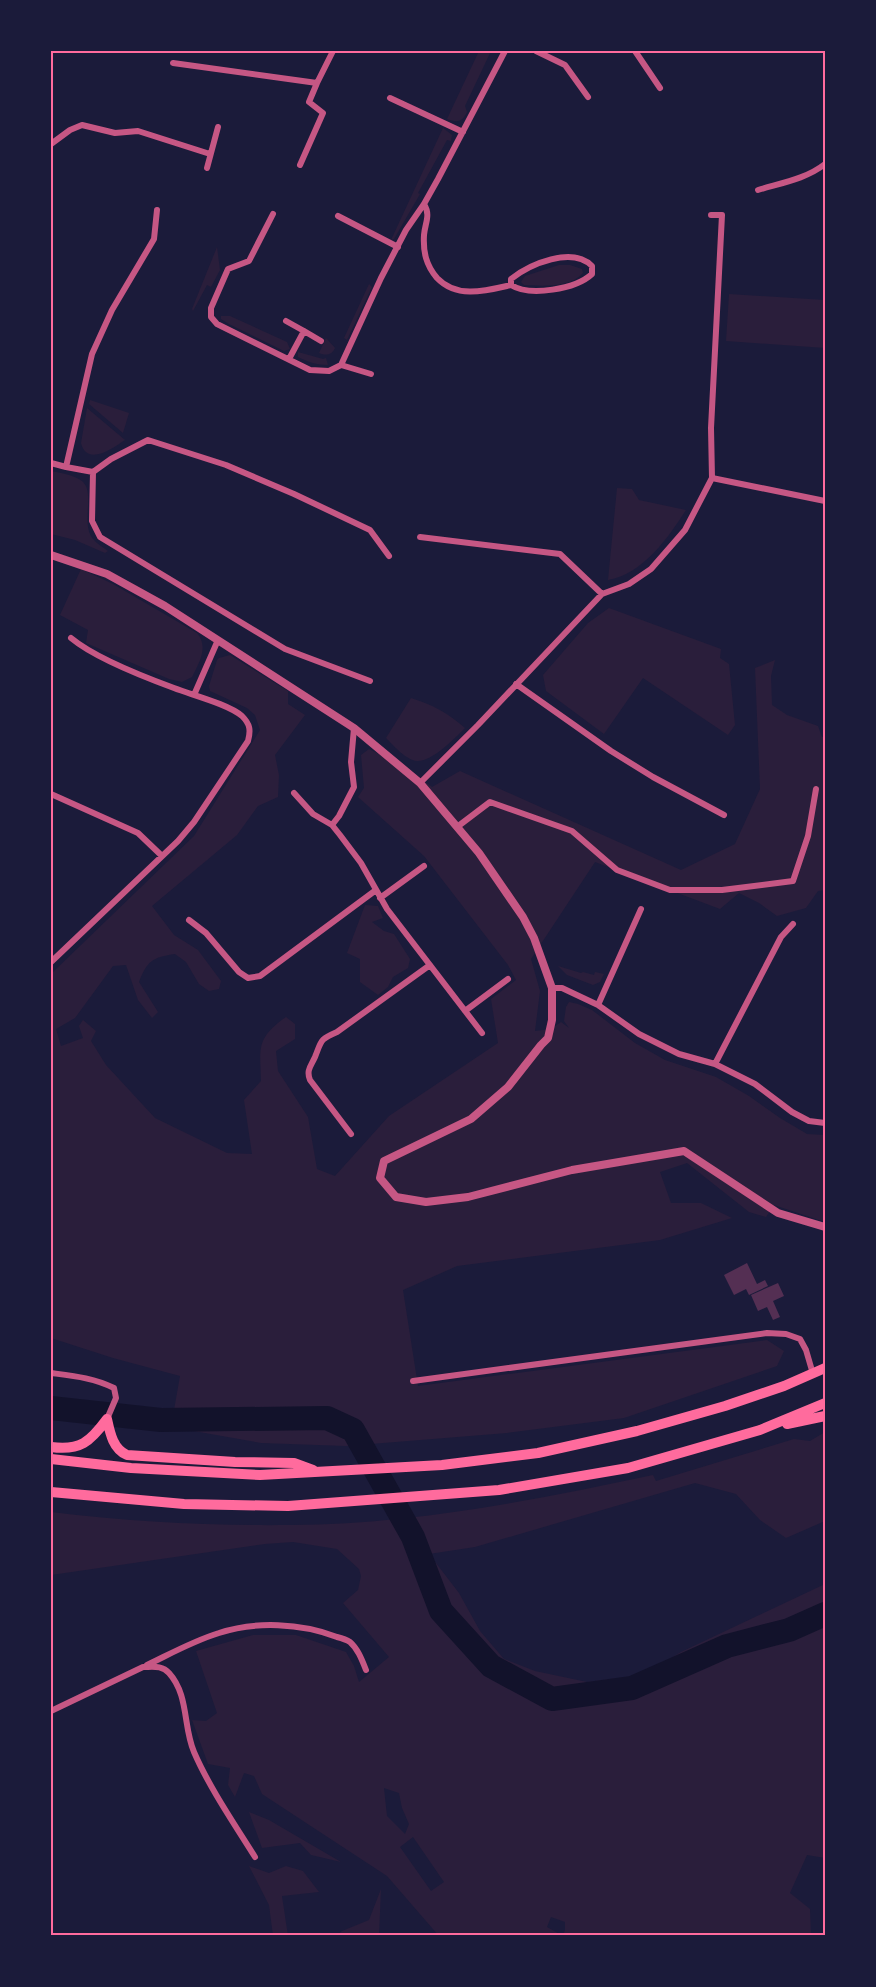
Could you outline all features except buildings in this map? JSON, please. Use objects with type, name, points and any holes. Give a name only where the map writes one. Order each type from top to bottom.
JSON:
[{"type":"highway","points":[[51,1459],[131,1468],[260,1475],[442,1465],[538,1453],[637,1431],[725,1406],[784,1386],[825,1368]]},
{"type":"highway","points":[[760,1430],[825,1403]]},
{"type":"highway","points":[[51,1492],[184,1504],[288,1506],[499,1490],[628,1468],[760,1430],[825,1416]]},
{"type":"highway","points":[[107,1419],[113,1442],[121,1452],[127,1455],[235,1462],[294,1462],[317,1472]]},
{"type":"highway","points":[[51,1447],[63,1449],[80,1446],[97,1432],[107,1419]]},
{"type":"street","points":[[300,165],[323,113],[309,102],[333,51]]},
{"type":"street","points":[[273,214],[249,261],[228,269],[211,308],[211,317],[217,324],[310,370],[329,371],[341,365],[406,230],[424,204],[505,51]]},
{"type":"street","points":[[536,51],[565,65],[588,97]]},
{"type":"street","points":[[635,51],[660,88]]},
{"type":"street","points":[[173,63],[317,83]]},
{"type":"street","points":[[390,98],[463,132]]},
{"type":"street","points":[[51,144],[70,130],[82,125],[115,133],[138,130],[210,154]]},
{"type":"street","points":[[207,168],[218,127]]},
{"type":"street","points":[[758,190],[800,178],[825,164]]},
{"type":"street","points":[[424,204],[428,210],[424,232],[424,255],[432,272],[445,286],[459,291],[482,292],[511,285]]},
{"type":"street","points":[[66,467],[92,354],[112,310],[154,239],[157,210]]},
{"type":"street","points":[[420,783],[602,594],[629,584],[651,569],[685,530],[712,478],[711,428],[722,215],[711,215]]},
{"type":"street","points":[[338,216],[398,247]]},
{"type":"street","points":[[575,257],[587,261],[592,266],[592,274],[573,286],[517,290],[511,285],[512,279],[517,274],[560,258],[575,257]]},
{"type":"street","points":[[286,321],[321,341]]},
{"type":"street","points":[[289,359],[303,331]]},
{"type":"street","points":[[341,365],[371,374]]},
{"type":"street","points":[[51,463],[93,472],[111,459],[148,440],[226,465],[370,530],[389,556]]},
{"type":"street","points":[[93,472],[92,521],[100,537],[285,649],[370,681]]},
{"type":"street","points":[[712,478],[825,501]]},
{"type":"street","points":[[420,537],[560,554],[602,594]]},
{"type":"street","points":[[51,555],[107,574],[165,606],[354,729],[420,783],[484,860],[523,917],[534,938],[552,988],[552,1020],[548,1038],[508,1087],[471,1119],[384,1161],[380,1178],[396,1197],[426,1202],[468,1197],[572,1170],[684,1151],[778,1213],[825,1227]]},
{"type":"street","points":[[51,962],[162,856],[194,822],[248,741],[250,732],[248,723],[236,712],[174,688],[84,648],[71,638]]},
{"type":"street","points":[[194,695],[218,640]]},
{"type":"street","points":[[516,684],[610,751],[724,815]]},
{"type":"street","points":[[332,825],[354,787],[351,762],[354,729]]},
{"type":"street","points":[[458,827],[490,802],[572,831],[617,870],[659,886],[670,890],[722,890],[793,881],[808,836],[816,789]]},
{"type":"street","points":[[294,793],[313,813],[332,825],[361,863],[387,909],[482,1033]]},
{"type":"street","points":[[51,794],[138,833],[162,856]]},
{"type":"street","points":[[380,898],[424,866]]},
{"type":"street","points":[[189,920],[206,933],[239,972],[248,978],[260,976],[376,890]]},
{"type":"street","points":[[598,1005],[641,909]]},
{"type":"street","points":[[715,1064],[782,936],[793,924]]},
{"type":"street","points":[[351,1134],[310,1080],[308,1074],[318,1047],[327,1036],[337,1032],[430,965]]},
{"type":"street","points":[[465,1011],[507,979]]},
{"type":"street","points":[[552,988],[562,988],[598,1005],[639,1034],[679,1054],[715,1064],[755,1084],[792,1112],[809,1121],[825,1123]]},
{"type":"street","points":[[413,1381],[767,1333],[786,1334],[800,1339],[813,1374]]},
{"type":"street","points":[[51,1373],[100,1381],[114,1388],[116,1398],[107,1419]]},
{"type":"street","points":[[51,1712],[187,1645],[220,1633],[254,1626],[285,1626],[322,1631],[350,1642],[360,1654],[366,1670]]},
{"type":"street","points":[[143,1667],[160,1667],[176,1684],[184,1704],[194,1751],[255,1857]]},
{"type":"shaded area","points":[[479,51],[491,51],[465,106],[467,112],[459,121],[447,119]]},
{"type":"shaded area","points":[[443,128],[452,135],[451,141],[447,140],[418,193],[420,194],[394,239],[391,240]]},
{"type":"shaded area","points":[[217,247],[220,270],[211,287],[207,285],[193,311],[192,309]]},
{"type":"shaded area","points":[[559,265],[570,265],[582,269],[583,273],[563,284],[539,286],[524,285],[521,282],[525,276]]},
{"type":"shaded area","points":[[369,284],[372,287],[347,340],[344,338]]},
{"type":"shaded area","points":[[729,294],[825,300],[825,348],[726,341]]},
{"type":"shaded area","points":[[221,316],[230,316],[287,342],[290,349],[284,351],[229,324],[221,319]]},
{"type":"shaded area","points":[[326,338],[335,348],[329,354],[319,353]]},
{"type":"shaded area","points":[[298,352],[326,358],[328,365],[302,359],[298,357]]},
{"type":"shaded area","points":[[90,400],[129,413],[123,433],[89,404]]},
{"type":"shaded area","points":[[87,408],[125,440],[101,454],[89,454],[84,450],[81,443]]},
{"type":"shaded area","points":[[51,471],[75,477],[86,486],[89,532],[95,541],[108,551],[105,553],[75,540],[51,534]]},
{"type":"shaded area","points":[[617,488],[632,489],[639,500],[686,510],[663,543],[643,563],[621,576],[608,580]]},
{"type":"shaded area","points":[[81,569],[113,584],[197,633],[201,638],[203,649],[192,677],[182,682],[169,679],[86,643],[88,630],[60,615]]},
{"type":"shaded area","points":[[609,608],[721,649],[720,658],[729,664],[735,725],[728,735],[643,678],[604,734],[546,691],[543,675],[588,623]]},
{"type":"shaded area","points":[[230,655],[288,691],[288,704],[305,715],[275,755],[279,775],[278,797],[258,806],[237,835],[152,906],[174,935],[198,950],[221,981],[219,989],[209,991],[199,984],[186,962],[175,954],[156,959],[145,969],[139,982],[158,1012],[152,1018],[138,1000],[126,965],[113,966],[75,1018],[56,1029],[61,1046],[83,1038],[79,1026],[83,1020],[96,1031],[91,1041],[106,1065],[155,1118],[227,1153],[252,1154],[244,1100],[261,1081],[261,1052],[265,1038],[276,1024],[286,1017],[295,1024],[295,1039],[276,1051],[278,1071],[308,1117],[317,1169],[335,1176],[389,1116],[498,1043],[491,999],[516,980],[508,965],[424,856],[358,797],[364,788],[361,755],[369,749],[409,769],[432,787],[460,771],[681,870],[735,844],[760,789],[755,668],[775,660],[771,676],[772,705],[787,715],[818,726],[822,737],[825,736],[825,890],[818,891],[806,908],[777,916],[759,903],[739,893],[720,909],[595,862],[531,959],[540,991],[535,1031],[551,1029],[561,1022],[569,1028],[564,1021],[566,1007],[569,1002],[578,1004],[592,1010],[635,1043],[665,1060],[716,1077],[807,1134],[825,1135],[825,1222],[774,1205],[766,1217],[749,1212],[687,1163],[660,1172],[671,1203],[701,1203],[732,1218],[660,1240],[457,1266],[403,1290],[418,1386],[767,1340],[784,1351],[777,1366],[624,1418],[507,1433],[346,1446],[261,1443],[171,1427],[180,1376],[51,1338],[51,974],[194,836],[260,730],[255,715],[247,708],[210,691],[209,686],[217,660]]},
{"type":"shaded area","points":[[411,698],[440,710],[465,728],[443,749],[429,758],[417,761],[400,752],[386,738]]},
{"type":"shaded area","points":[[365,905],[378,906],[383,918],[372,922],[384,931],[394,934],[410,959],[408,968],[393,977],[388,987],[378,995],[360,982],[360,959],[347,953]]},
{"type":"shaded area","points":[[558,966],[581,973],[604,974],[600,982],[593,985],[567,975]]},
{"type":"shaded area","points":[[825,1432],[825,1521],[786,1538],[760,1520],[736,1494],[695,1483],[475,1547],[429,1554],[459,1593],[480,1631],[504,1659],[535,1671],[587,1682],[643,1675],[681,1652],[825,1584],[825,1858],[807,1855],[790,1893],[810,1909],[811,1936],[563,1936],[439,1936],[387,1876],[262,1794],[254,1776],[244,1773],[235,1797],[228,1785],[230,1768],[208,1764],[192,1720],[206,1721],[217,1713],[196,1651],[253,1635],[296,1635],[346,1652],[359,1682],[389,1657],[343,1603],[358,1590],[361,1576],[359,1569],[337,1549],[293,1542],[265,1544],[51,1575],[51,1512],[141,1521],[231,1525],[338,1524],[383,1520],[519,1502],[653,1475],[656,1481],[794,1439],[810,1441]],"holes":[[[384,1788],[399,1793],[409,1824],[405,1834],[387,1816]],[[413,1837],[444,1882],[431,1891],[400,1847]],[[551,1917],[565,1922],[563,1936],[547,1927]]]},
{"type":"shaded area","points":[[249,1812],[269,1820],[341,1862],[311,1855],[300,1843],[262,1848]]},
{"type":"shaded area","points":[[249,1866],[269,1873],[286,1866],[303,1871],[319,1892],[282,1896],[288,1936],[273,1936],[269,1905]]},
{"type":"shaded area","points":[[381,1889],[379,1936],[336,1936],[342,1931],[369,1920]]},
{"type":"waterway","points":[[51,1408],[161,1420],[327,1418],[353,1430],[413,1537],[441,1611],[491,1666],[552,1699],[632,1688],[727,1646],[789,1630],[825,1614]]}]
